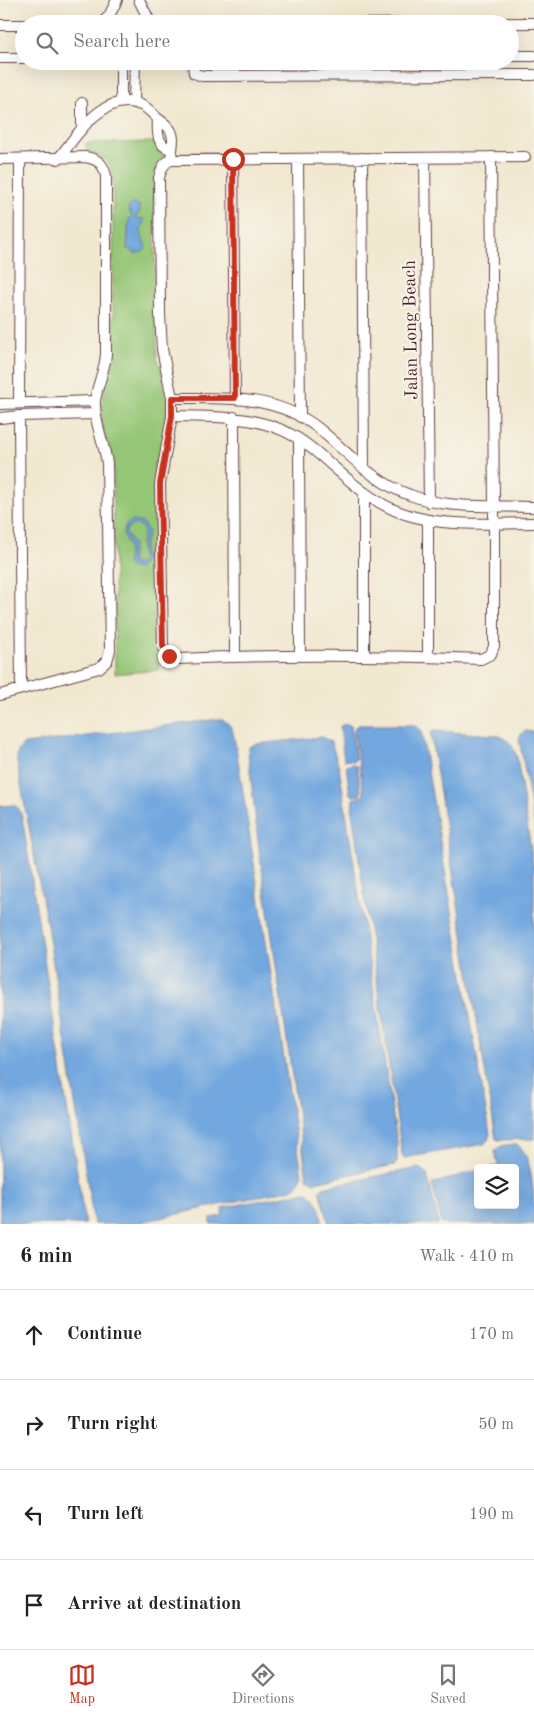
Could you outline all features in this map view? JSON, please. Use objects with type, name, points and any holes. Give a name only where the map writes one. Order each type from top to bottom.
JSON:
[{"type":"street","points":[[110,15],[117,0]]},
{"type":"street","points":[[139,0],[146,15]]},
{"type":"street","points":[[519,22],[534,22]]},
{"type":"street","points":[[0,26],[15,26]]},
{"type":"street","points":[[519,56],[534,56]]},
{"type":"street","points":[[0,58],[15,58]]},
{"type":"street","points":[[121,70],[121,102]]},
{"type":"street","points":[[134,102],[135,70]]},
{"type":"street","points":[[194,70],[194,73],[202,76],[534,75]]},
{"type":"street","points":[[58,159],[82,129],[108,106],[121,102],[134,102],[149,110],[168,127],[174,138],[171,155],[160,173],[159,197],[162,349],[172,398],[172,416],[160,484],[163,646],[169,656],[179,659],[300,654],[482,659],[489,656],[492,651],[494,506],[491,157]]},
{"type":"street","points":[[82,103],[82,129]]},
{"type":"street","points":[[171,155],[233,159],[525,157]]},
{"type":"street","points":[[0,159],[85,158],[97,160],[105,169],[106,354],[95,401],[107,463],[109,656],[106,663],[98,668],[0,695]]},
{"type":"street","points":[[362,158],[364,469]]},
{"type":"street","name":"Jalan Long Beach","points":[[426,158],[429,502]]},
{"type":"street","points":[[19,402],[20,159]]},
{"type":"street","points":[[233,159],[235,398]]},
{"type":"street","points":[[298,159],[300,417]]},
{"type":"street","points":[[172,398],[235,398],[254,400],[282,408],[316,427],[364,469],[387,485],[429,502],[451,505],[534,508]]},
{"type":"street","points":[[0,404],[95,401]]},
{"type":"street","points":[[0,418],[96,414]]},
{"type":"street","points":[[19,416],[21,689]]},
{"type":"street","points":[[172,416],[234,417],[277,427],[316,451],[350,482],[379,503],[401,513],[428,521],[451,523],[534,523]]},
{"type":"street","points":[[234,417],[235,656]]},
{"type":"street","points":[[299,439],[300,654]]},
{"type":"street","points":[[364,492],[364,655]]},
{"type":"street","points":[[428,521],[428,657]]},
{"type":"green space","points":[[154,142],[158,149],[165,152],[166,155],[157,166],[154,179],[157,358],[165,388],[167,409],[156,476],[159,670],[115,674],[113,459],[105,436],[102,415],[103,394],[113,352],[113,176],[110,166],[105,160],[97,155],[87,153],[86,143]]},
{"type":"water","points":[[133,204],[139,205],[140,212],[135,218],[144,219],[141,235],[145,249],[140,253],[133,253],[132,249],[127,249],[129,219],[132,217],[128,208]]},
{"type":"water","points":[[133,521],[143,523],[148,531],[144,545],[144,562],[137,569],[131,567],[127,562],[129,547],[123,534],[126,524]],"holes":[[[136,524],[142,527],[144,533],[141,543],[142,559],[140,564],[133,564],[131,561],[133,545],[126,534],[127,528]]]},
{"type":"water","points":[[219,719],[230,726],[236,747],[302,1175],[299,1184],[292,1189],[132,1224],[94,1224],[47,925],[17,763],[18,752],[25,744]]},
{"type":"water","points":[[347,724],[351,726],[356,758],[354,761],[344,760],[340,726]]},
{"type":"water","points":[[359,725],[416,725],[421,730],[490,1134],[484,1144],[404,1158],[402,1155],[352,811],[353,799],[364,794],[354,732],[355,727]]},
{"type":"water","points":[[434,731],[500,736],[509,742],[517,757],[534,871],[534,1139],[496,1139],[431,737],[431,733]]},
{"type":"water","points":[[526,731],[534,732],[534,822],[519,738]]},
{"type":"water","points":[[322,737],[331,742],[339,767],[397,1142],[397,1161],[395,1165],[315,1182],[307,1178],[259,849],[248,752],[250,746],[257,744]]},
{"type":"water","points":[[353,764],[357,766],[361,792],[360,795],[353,796],[350,794],[346,766]]},
{"type":"water","points":[[14,805],[19,809],[22,816],[85,1224],[1,1224],[0,806]]},
{"type":"water","points":[[516,1144],[522,1149],[526,1157],[532,1180],[534,1224],[442,1224],[432,1184],[474,1171],[474,1209],[519,1209],[519,1164],[498,1164],[495,1151],[505,1145]]},
{"type":"water","points":[[417,1168],[423,1170],[427,1175],[439,1224],[329,1224],[320,1190],[323,1187]]},
{"type":"water","points":[[306,1192],[317,1202],[323,1224],[211,1224],[211,1218],[222,1216],[223,1208]]},
{"type":"route","points":[[169,656],[163,646],[160,484],[172,416],[172,398],[235,398],[233,159]]}]
